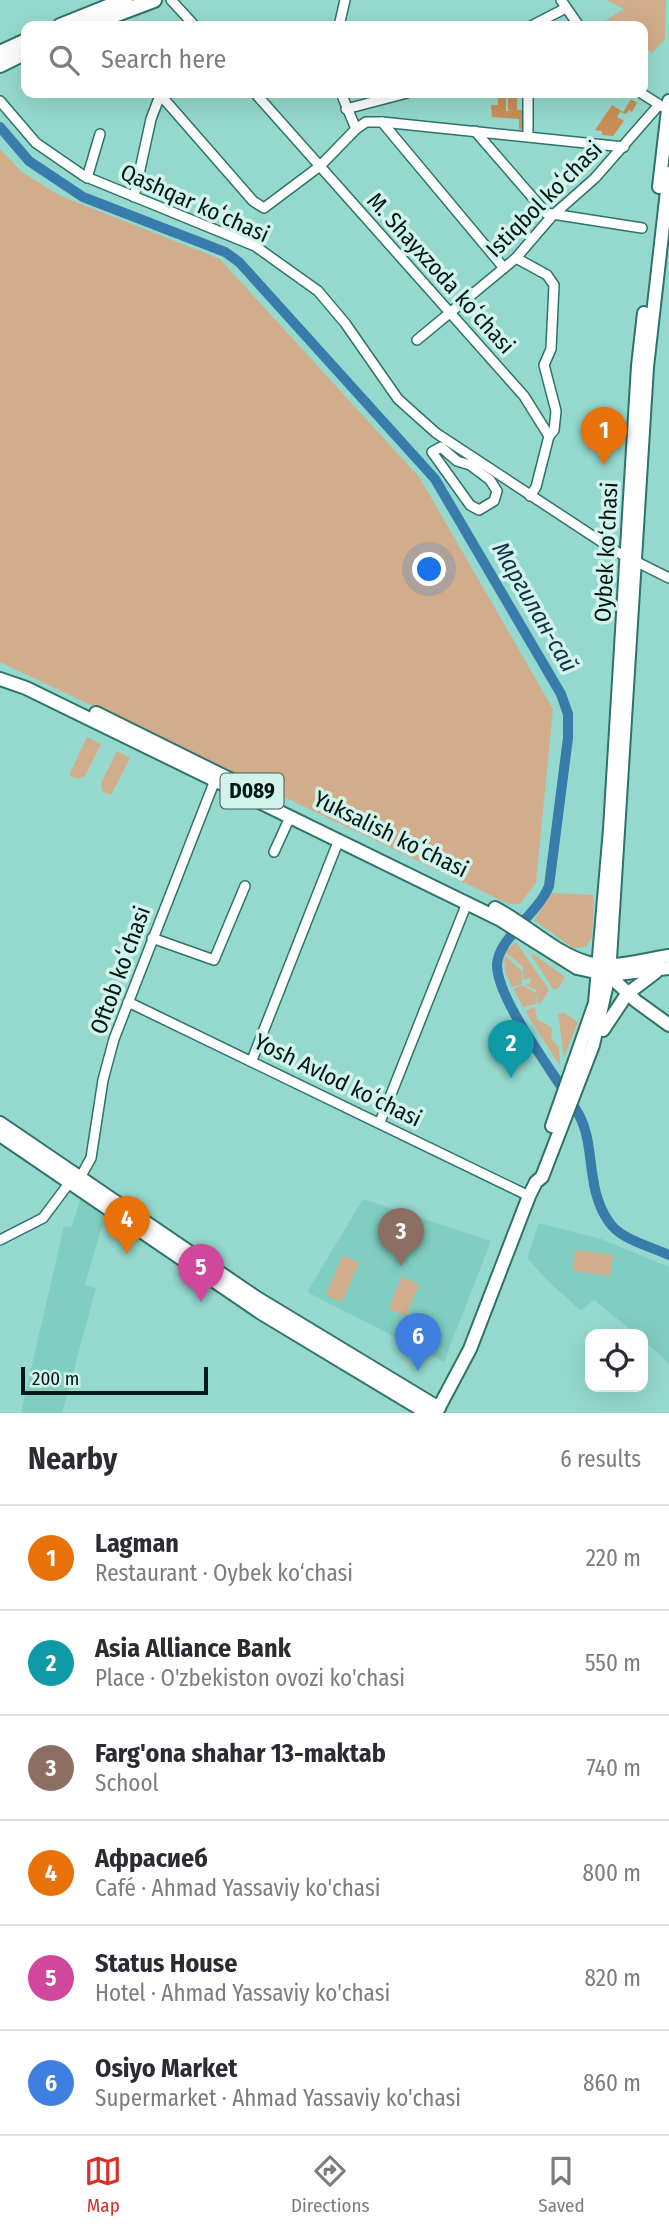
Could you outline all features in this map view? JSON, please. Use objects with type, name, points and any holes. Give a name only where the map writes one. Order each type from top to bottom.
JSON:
[{"type":"highway","points":[[72,21],[125,0]]},
{"type":"highway","points":[[98,21],[154,0]]},
{"type":"highway","points":[[0,53],[21,43]]},
{"type":"highway","points":[[0,65],[21,54]]},
{"type":"main road","name":"Oybek ko‘chasi","points":[[632,559],[638,366],[666,106]]},
{"type":"main road","name":"Oybek ko‘chasi","points":[[604,969],[647,367],[666,219],[669,173]]},
{"type":"main road","name":"Yuksalish koʻchasi","points":[[0,670],[338,842],[467,903],[502,916]]},
{"type":"main road","name":"Yuksalish koʻchasi","points":[[0,678],[216,778],[502,916],[568,954],[604,969],[627,994],[669,1026]]},
{"type":"main road","points":[[604,969],[669,956]]},
{"type":"main road","points":[[604,969],[664,968]]},
{"type":"main road","points":[[0,1123],[75,1179],[434,1411],[470,1349],[536,1182],[534,1175],[563,1110],[573,1096],[593,1045],[627,994],[664,968]]},
{"type":"main road","points":[[593,1045],[604,969]]},
{"type":"main road","points":[[563,1110],[568,1083],[590,1023],[604,969]]},
{"type":"main road","points":[[1,1137],[75,1179]]},
{"type":"street","points":[[171,0],[190,21]]},
{"type":"street","points":[[340,21],[345,0]]},
{"type":"street","points":[[538,21],[563,4],[575,21]]},
{"type":"street","points":[[648,97],[666,106]]},
{"type":"street","points":[[134,197],[151,119],[159,98],[164,99],[253,201],[264,208],[320,166],[366,122],[528,135],[624,147]]},
{"type":"street","name":"M. Shayxzoda koʻchasi","points":[[259,98],[524,396],[549,436]]},
{"type":"street","points":[[342,98],[356,129]]},
{"type":"street","points":[[346,110],[389,98]]},
{"type":"street","points":[[528,98],[528,135]]},
{"type":"street","name":"Qashqar koʻchasi","points":[[0,101],[36,143],[87,178],[255,246],[318,291],[345,323],[398,399],[472,462],[632,559],[669,578]]},
{"type":"street","name":"Istiqbol koʻchasi","points":[[417,340],[516,258],[552,216],[595,178],[666,106]]},
{"type":"street","points":[[382,122],[503,268]]},
{"type":"street","points":[[475,131],[552,216],[642,228]]},
{"type":"street","points":[[87,178],[100,134]]},
{"type":"street","points":[[516,258],[547,275],[554,285],[551,349],[544,363],[556,411],[554,430],[549,436],[536,487],[530,496]]},
{"type":"street","points":[[441,447],[457,461],[472,462],[497,491],[494,501],[479,510],[470,505],[432,452],[441,447]]},
{"type":"street","name":"Oftob koʻchasi","points":[[0,1240],[43,1219],[92,1158],[103,1080],[128,1002],[216,778]]},
{"type":"street","points":[[274,852],[290,817]]},
{"type":"street","points":[[252,1060],[338,842]]},
{"type":"street","points":[[152,938],[214,960],[245,886]]},
{"type":"street","points":[[380,1122],[427,1016],[467,903]]},
{"type":"street","name":"Yosh Avlod koʻchasi","points":[[128,1002],[529,1196]]},
{"type":"shaded area","points":[[606,0],[666,0],[665,39],[652,53],[648,50],[648,21],[605,21],[624,9]]},
{"type":"shaded area","points":[[498,98],[506,98],[506,111],[512,111],[508,110],[508,98],[517,98],[517,110],[527,110],[527,130],[519,129],[519,119],[492,117],[491,105],[498,105]]},
{"type":"shaded area","points":[[631,99],[637,103],[632,112],[629,110],[626,114],[620,112],[617,117],[624,121],[613,136],[602,135],[602,131],[595,130],[612,105],[623,112]]},
{"type":"shaded area","points":[[0,149],[22,172],[61,196],[220,259],[420,478],[553,709],[536,883],[520,904],[509,904],[0,662]]},
{"type":"shaded area","points":[[87,737],[101,744],[85,776],[78,779],[69,775]]},
{"type":"shaded area","points":[[117,751],[130,758],[111,795],[102,791],[101,783]]},
{"type":"shaded area","points":[[552,893],[594,895],[592,937],[586,947],[573,948],[534,920]]},
{"type":"shaded area","points":[[516,942],[549,990],[541,1003],[537,1003],[536,990],[524,984],[530,984],[531,978],[523,980],[523,967],[505,952]]},
{"type":"shaded area","points":[[532,953],[565,977],[559,988],[554,990]]},
{"type":"shaded area","points":[[504,955],[522,971],[522,984],[512,987],[505,972]]},
{"type":"shaded area","points":[[522,985],[536,993],[536,1004],[523,1007],[513,989]]},
{"type":"shaded area","points":[[535,1007],[537,1019],[552,1028],[551,1039],[559,1047],[560,1066],[525,1011]]},
{"type":"shaded area","points":[[564,1013],[578,1022],[564,1057],[558,1014]]},
{"type":"shaded area","points":[[81,1196],[106,1212],[85,1285],[96,1288],[62,1413],[21,1413],[64,1226],[72,1227]]},
{"type":"shaded area","points":[[363,1199],[491,1241],[444,1362],[307,1292]]},
{"type":"shaded area","points":[[539,1223],[601,1239],[669,1267],[669,1363],[648,1344],[648,1329],[630,1329],[594,1300],[581,1311],[527,1258]]},
{"type":"shaded area","points":[[575,1250],[613,1255],[610,1276],[573,1271]]},
{"type":"shaded area","points":[[343,1255],[359,1263],[342,1302],[326,1295]]},
{"type":"shaded area","points":[[401,1277],[419,1284],[406,1316],[389,1309]]},
{"type":"waterway","name":"Маргилан-сай","points":[[0,127],[29,161],[83,197],[225,252],[239,262],[435,479],[561,694],[568,714],[568,738],[549,886],[504,945],[497,965],[500,981],[518,1019],[579,1115],[587,1140],[593,1181],[609,1222],[628,1238],[669,1255]]},
{"type":"place","name":"Lagman","points":[[604,465]]},
{"type":"place","name":"Asia Alliance Bank","points":[[511,1078]]},
{"type":"place","name":"Афрасиеб","points":[[127,1254]]},
{"type":"place","name":"Farg'ona shahar 13-maktab","points":[[401,1266]]},
{"type":"place","name":"Status House","points":[[201,1302]]},
{"type":"place","name":"Osiyo Market","points":[[418,1371]]}]
